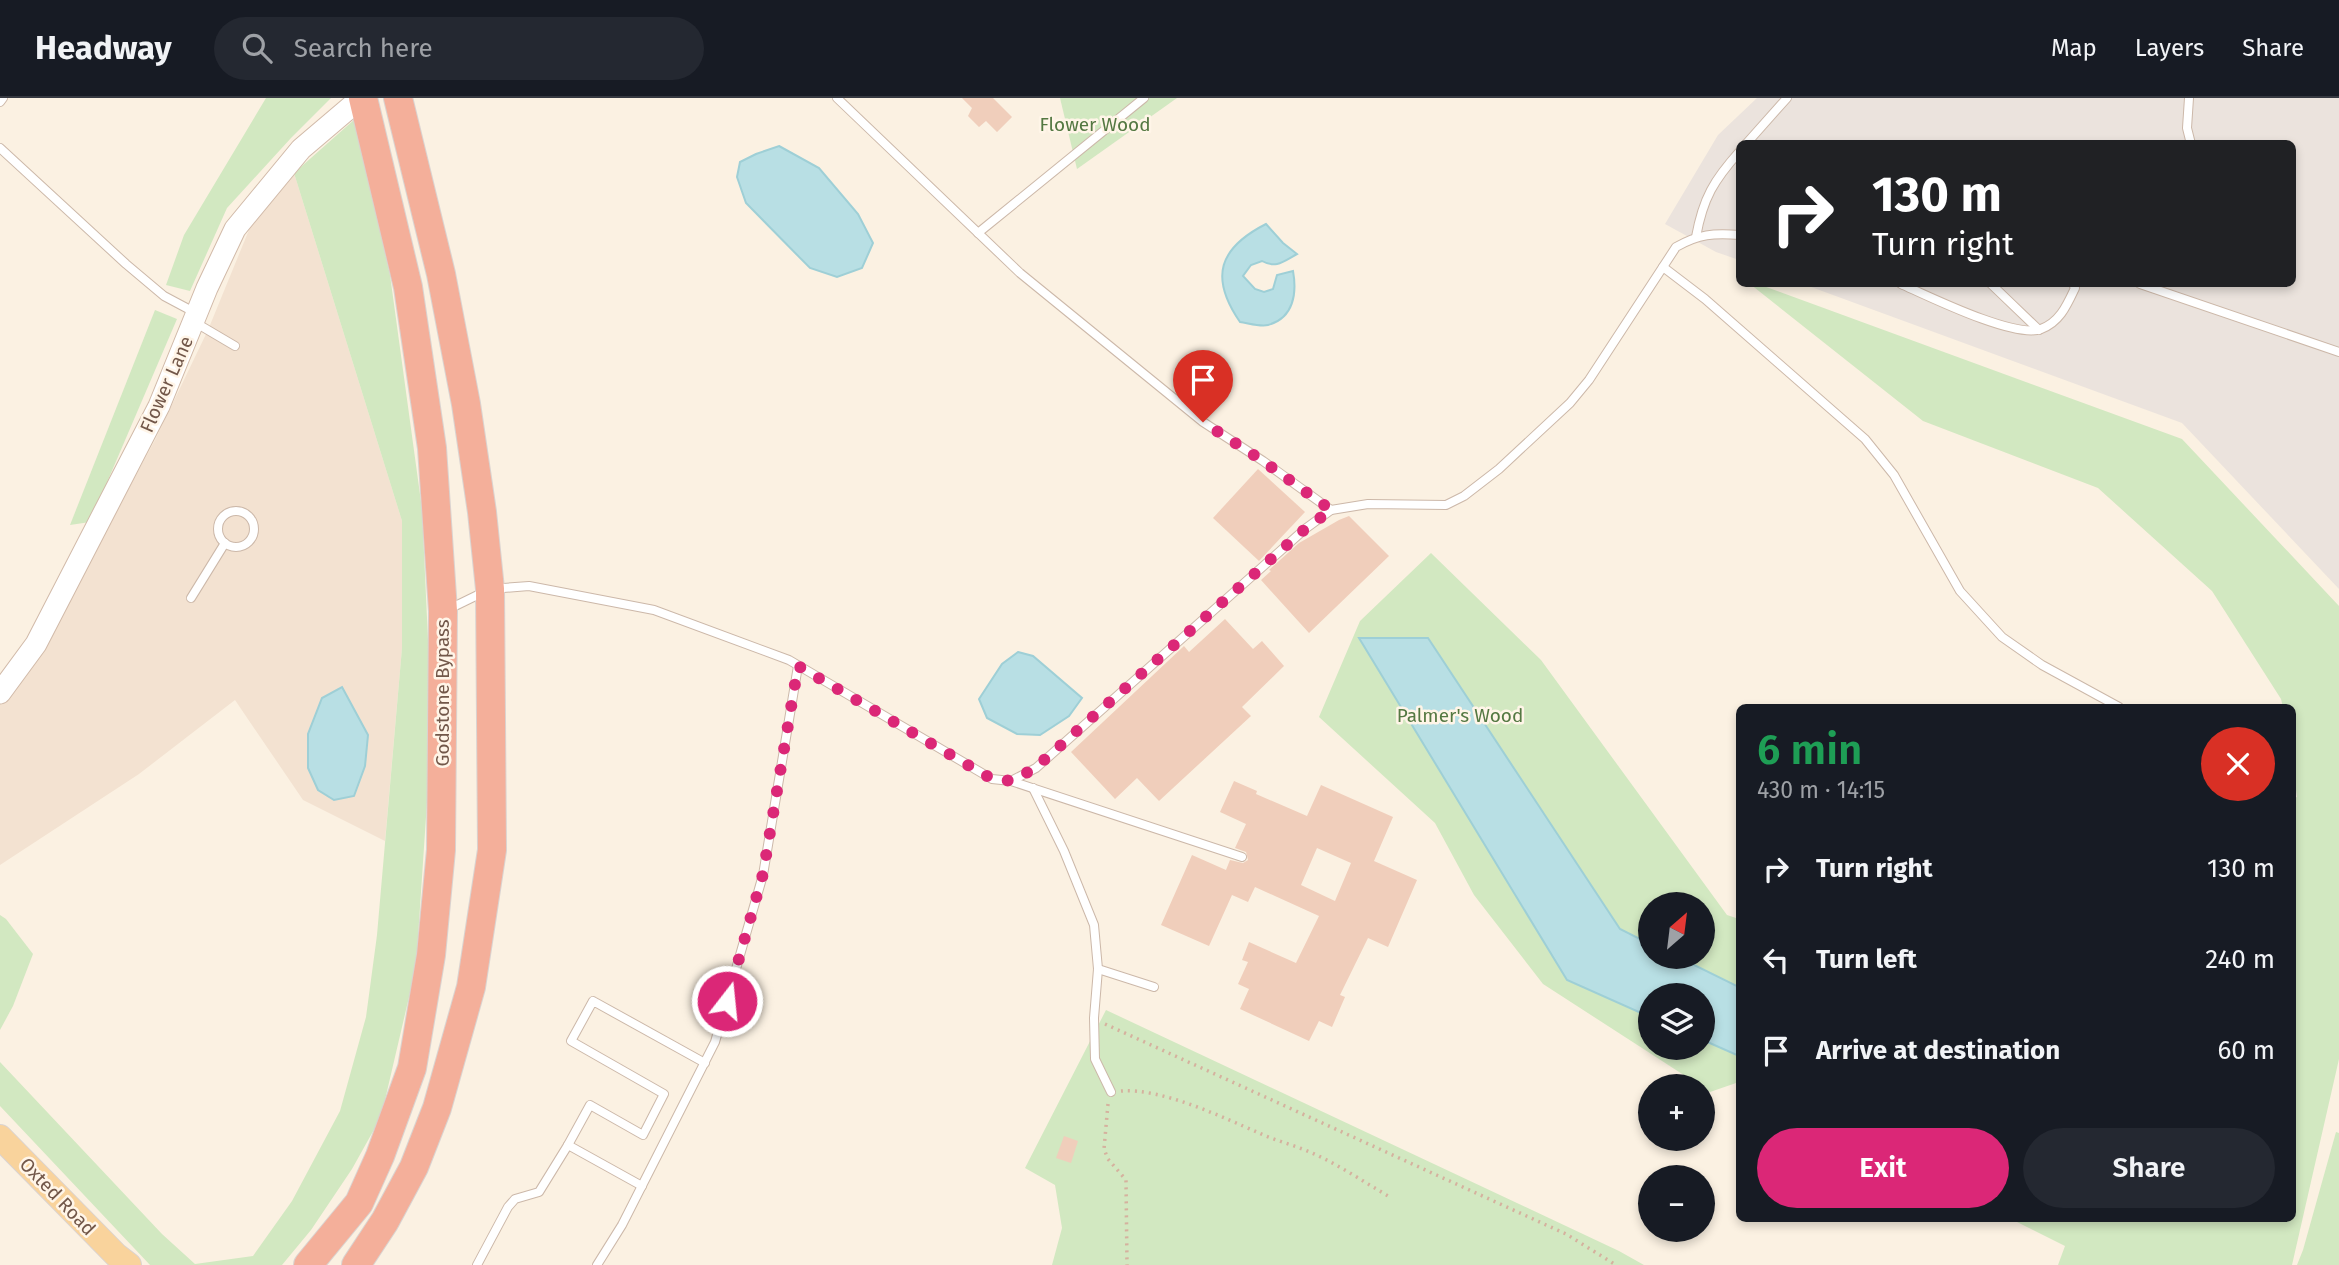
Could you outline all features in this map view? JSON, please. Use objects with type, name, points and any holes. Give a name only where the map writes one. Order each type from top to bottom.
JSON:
[{"type":"highway","name":"Godstone Bypass","points":[[308,1265],[359,1203],[380,1156],[412,1068],[431,955],[441,850],[443,611],[432,448],[408,287],[362,98]]},
{"type":"highway","points":[[356,1265],[385,1221],[414,1167],[437,1108],[471,987],[492,850],[490,589],[482,512],[466,404],[441,274],[398,98]]},
{"type":"main road","name":"Oxted Road","points":[[0,1137],[122,1262]]},
{"type":"street","name":"Flower Lane","points":[[0,693],[36,644],[159,406],[234,229],[301,149],[362,98]]},
{"type":"lane","points":[[838,98],[1020,273],[1203,422],[1331,510]]},
{"type":"lane","points":[[978,233],[1144,98]]},
{"type":"lane","points":[[1750,140],[1787,98]]},
{"type":"lane","points":[[2189,98],[2187,128],[2190,140]]},
{"type":"lane","points":[[0,148],[126,264],[164,296],[235,346]]},
{"type":"lane","points":[[1696,237],[1701,209],[1718,175],[1736,155]]},
{"type":"lane","points":[[1012,781],[1035,768],[1305,529],[1331,510],[1368,504],[1446,505],[1464,496],[1499,469],[1570,403],[1589,380],[1676,247],[1696,237],[1720,233],[1736,235]]},
{"type":"lane","points":[[1663,267],[1705,299],[1865,439],[1894,475],[1960,591],[2002,637],[2042,665],[2114,704]]},
{"type":"lane","points":[[1908,287],[2005,328],[2039,330],[2064,313],[2074,287]]},
{"type":"lane","points":[[1994,287],[2039,330]]},
{"type":"lane","points":[[2149,287],[2339,352]]},
{"type":"lane","points":[[234,512],[249,517],[254,530],[249,542],[239,547],[225,543],[218,531],[221,520],[228,513],[234,512]]},
{"type":"lane","points":[[191,598],[225,543]]},
{"type":"lane","points":[[443,611],[490,589],[529,586],[654,610],[798,666],[992,779],[1012,781],[1242,857]]},
{"type":"lane","points":[[597,1265],[622,1225],[715,1042],[763,874],[798,666]]},
{"type":"lane","points":[[1033,788],[1064,851],[1094,925],[1098,969],[1094,1018],[1095,1059],[1111,1093]]},
{"type":"lane","points":[[1098,969],[1154,987]]},
{"type":"lane","points":[[477,1265],[508,1207],[515,1199],[539,1192],[590,1105],[643,1135],[664,1094],[571,1041],[593,1001],[705,1062]]},
{"type":"lane","points":[[568,1145],[642,1186]]},
{"type":"path","points":[[1094,1018],[1566,1234],[1616,1265]]},
{"type":"path","points":[[1127,1265],[1126,1180],[1108,1159],[1104,1149],[1106,1107],[1111,1093],[1124,1090],[1177,1100],[1207,1111],[1266,1137],[1305,1150],[1390,1197]]},
{"type":"shaded area","points":[[1757,98],[2339,98],[2339,589],[2182,423],[1811,287],[2296,287],[2296,140],[1736,140],[1736,259],[1716,252],[1665,224],[1718,135]]},
{"type":"shaded area","points":[[294,173],[402,521],[402,648],[385,841],[303,800],[235,700],[139,774],[0,865],[0,691],[72,593],[155,440],[208,330],[251,225]],"holes":[[[341,688],[368,735],[318,790],[308,768],[308,734]]]},
{"type":"green space","points":[[266,98],[331,98],[227,208],[190,291],[166,285],[184,235]]},
{"type":"green space","name":"Flower Wood","points":[[1060,98],[1177,98],[1077,169]]},
{"type":"green space","points":[[355,119],[390,275],[422,509],[428,640],[429,772],[416,967],[381,1117],[352,1169],[311,1230],[282,1265],[150,1265],[0,1106],[0,1062],[162,1234],[195,1264],[253,1256],[292,1201],[340,1111],[366,1017],[377,935],[402,648],[402,521],[294,173]]},
{"type":"green space","points":[[1754,287],[1766,287],[2182,439],[2339,606],[2339,1059],[2292,1265],[2058,1265],[2065,1246],[2017,1222],[2296,1222],[2296,704],[2282,704],[2212,591],[2098,488],[1923,421]]},
{"type":"green space","points":[[155,310],[177,319],[90,522],[70,525]]},
{"type":"green space","name":"Palmer's Wood","points":[[1431,553],[1541,660],[1710,892],[1638,892],[1638,970],[1715,970],[1715,899],[1727,915],[1736,918],[1736,1083],[1715,1090],[1715,1074],[1682,1074],[1661,1060],[1715,1060],[1715,983],[1638,983],[1638,1045],[1543,984],[1474,895],[1435,823],[1319,717],[1360,621]]},
{"type":"green space","points":[[0,915],[33,954],[13,1006],[0,1030]]},
{"type":"green space","points":[[1106,1010],[1644,1265],[1052,1265],[1062,1228],[1055,1185],[1025,1168]]},
{"type":"green space","points":[[2336,1132],[2339,1133],[2339,1265],[2297,1265],[2303,1250]]},
{"type":"water","points":[[779,146],[819,168],[858,214],[873,243],[862,268],[837,277],[810,268],[746,203],[737,177],[740,162]]},
{"type":"water","points":[[1266,224],[1297,254],[1276,264],[1262,261],[1251,265],[1243,276],[1255,289],[1264,292],[1273,289],[1277,275],[1293,271],[1294,296],[1288,311],[1277,322],[1261,326],[1240,322],[1230,306],[1222,278],[1229,254],[1250,233]]},
{"type":"water","points":[[1359,638],[1428,638],[1620,929],[1638,938],[1638,970],[1704,970],[1736,986],[1736,1055],[1715,1045],[1715,983],[1638,983],[1638,1012],[1567,980]]},
{"type":"water","points":[[1018,652],[1033,656],[1082,698],[1069,716],[1040,735],[1017,734],[987,718],[979,699],[1002,664]]},
{"type":"water","points":[[342,687],[368,735],[365,766],[354,796],[334,800],[318,790],[308,768],[308,734],[322,698]]},
{"type":"building","points":[[962,98],[993,98],[1012,117],[997,132],[986,121],[979,127],[968,116],[972,108]]},
{"type":"building","points":[[1258,469],[1305,512],[1259,561],[1213,518]]},
{"type":"building","points":[[1349,516],[1389,556],[1309,633],[1261,580],[1299,543]]},
{"type":"building","points":[[1225,619],[1253,649],[1262,641],[1284,666],[1242,707],[1251,716],[1159,801],[1137,778],[1115,799],[1071,752],[1184,646],[1189,652]]},
{"type":"building","points":[[1234,781],[1257,791],[1256,794],[1307,816],[1321,785],[1393,817],[1374,861],[1417,880],[1388,947],[1368,938],[1340,995],[1345,997],[1332,1027],[1319,1021],[1309,1041],[1240,1009],[1249,989],[1238,984],[1248,962],[1242,960],[1249,942],[1296,963],[1319,916],[1255,887],[1248,902],[1232,895],[1209,946],[1161,925],[1192,855],[1226,870],[1230,860],[1243,863],[1248,860],[1246,852],[1235,848],[1246,824],[1220,812]],"holes":[[[1317,848],[1351,863],[1335,901],[1301,885]]]},
{"type":"building","points":[[1064,1136],[1078,1141],[1071,1163],[1056,1158]]},
{"type":"route","points":[[727,1001],[763,874],[798,666],[992,779],[1012,781],[1035,768],[1305,529],[1331,510],[1203,422]]}]
